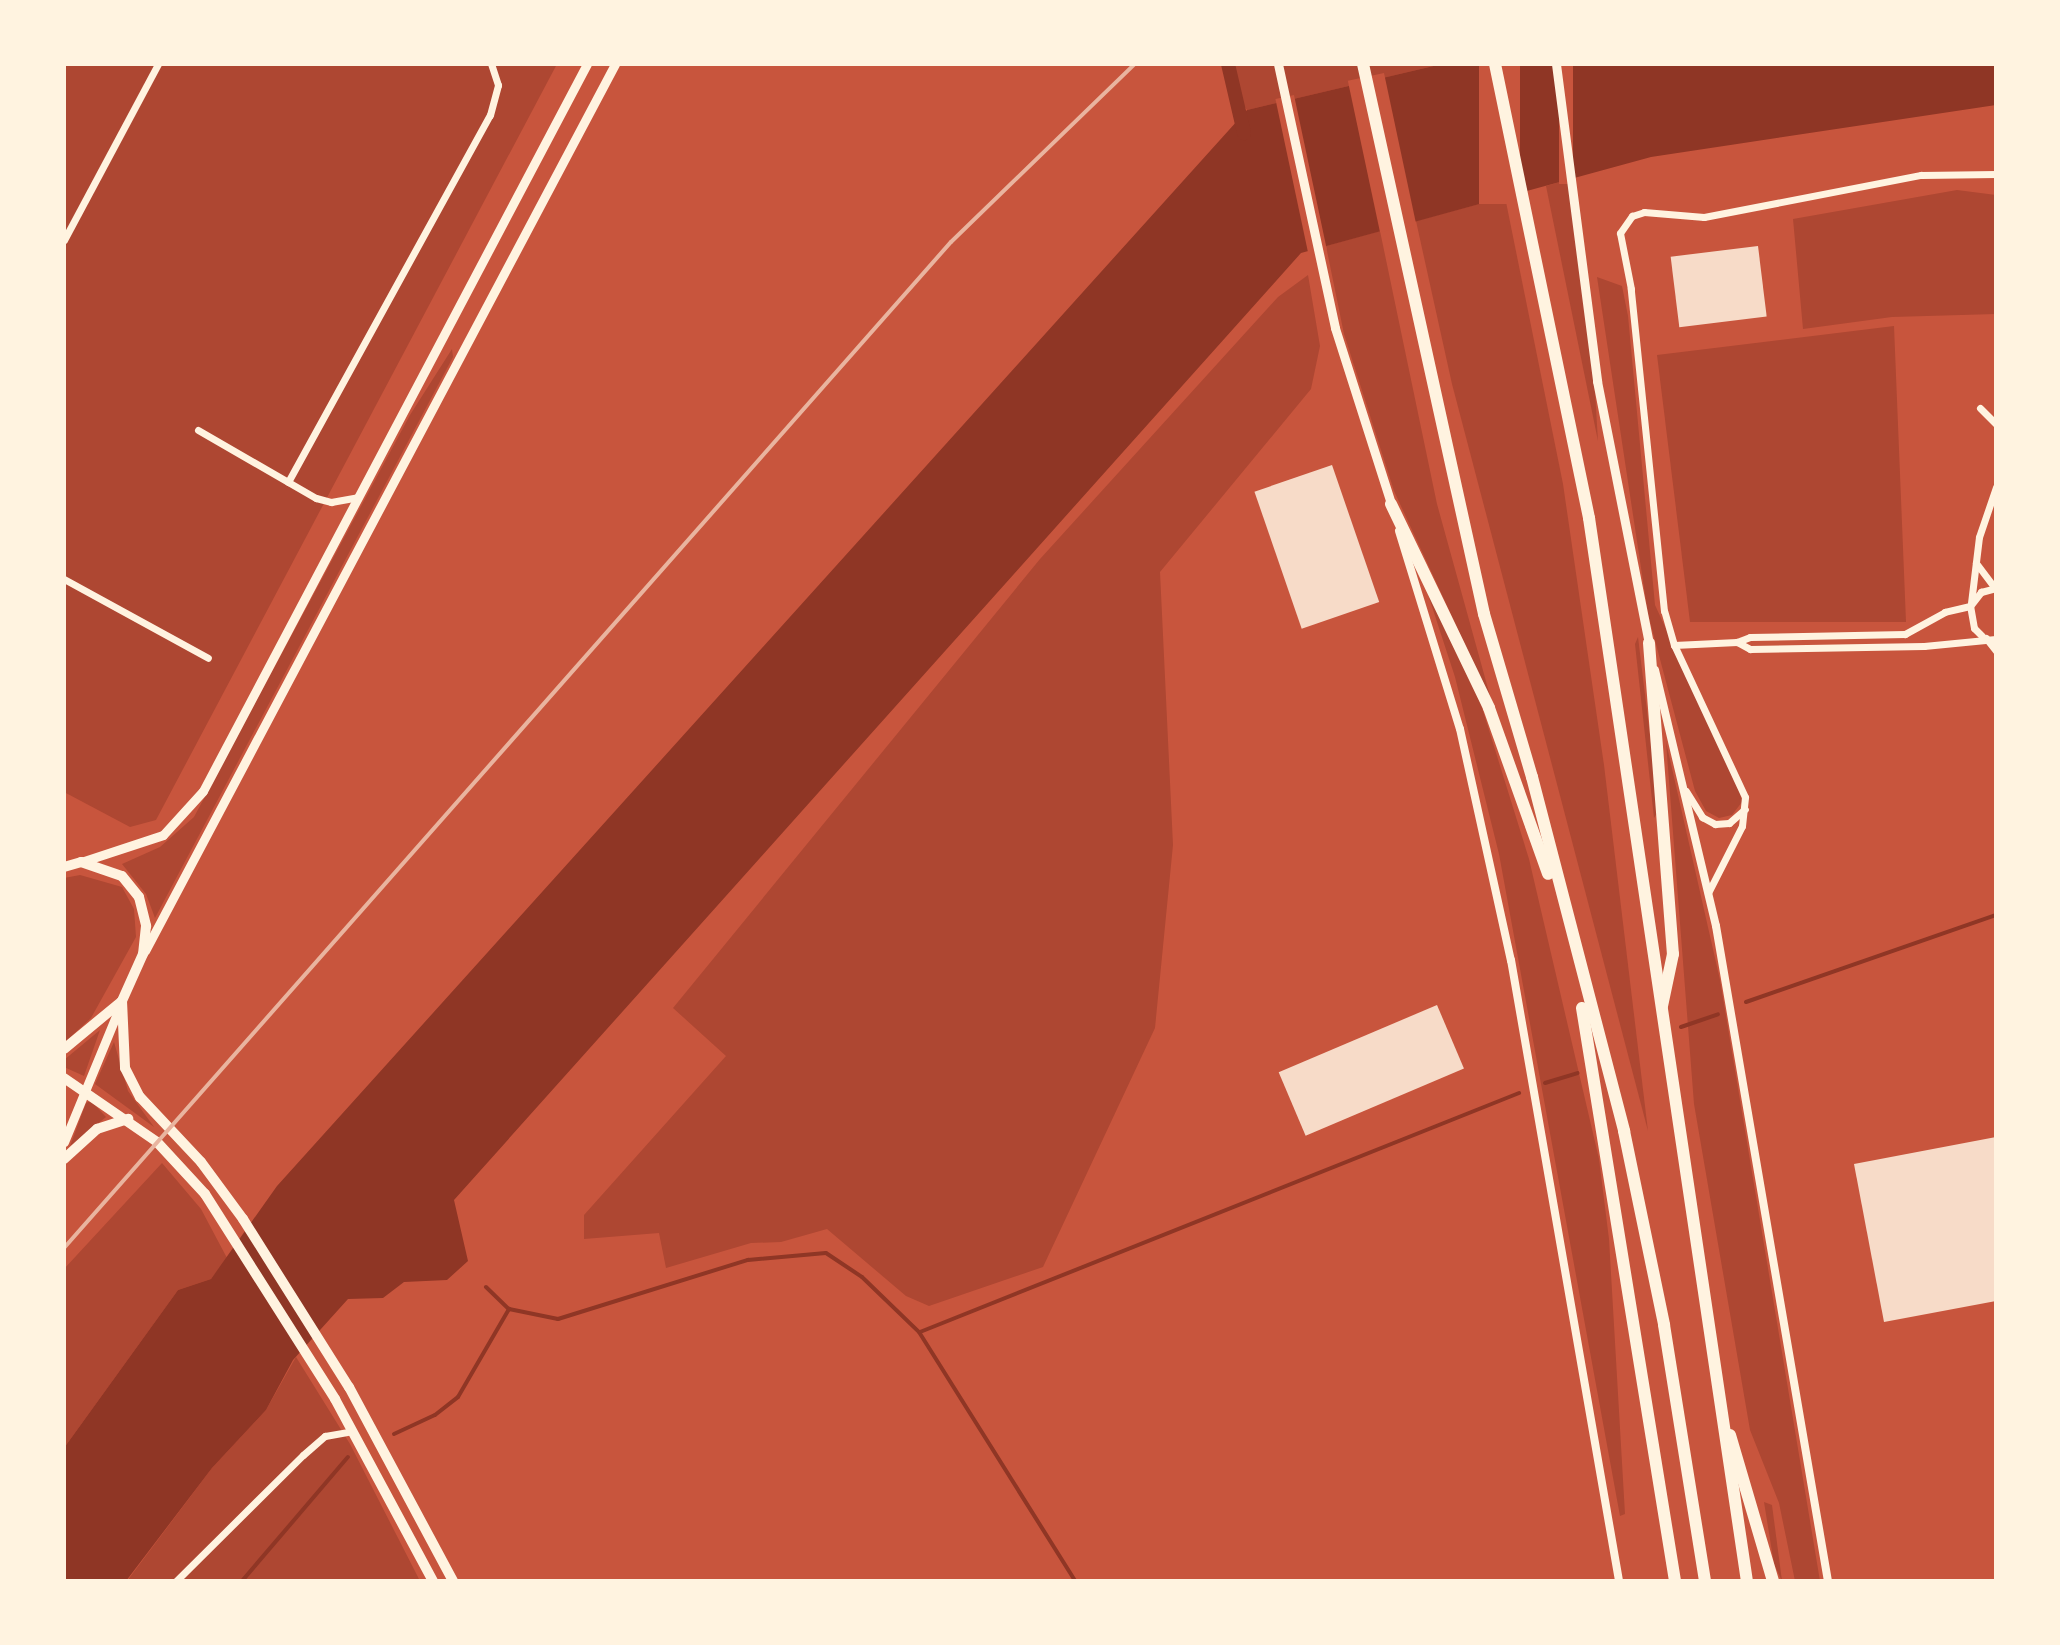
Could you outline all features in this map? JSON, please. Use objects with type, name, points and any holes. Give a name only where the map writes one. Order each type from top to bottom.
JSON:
[{"type":"highway","points":[[1363,64],[1484,614],[1532,777],[1573,953],[1624,1131],[1664,1325],[1705,1581]]},
{"type":"highway","points":[[1495,64],[1589,518],[1713,1374],[1747,1581]]},
{"type":"highway","points":[[1391,504],[1489,708],[1573,953],[1675,1581]]},
{"type":"highway","points":[[1649,643],[1673,954],[1661,1014]]},
{"type":"highway","points":[[1713,1374],[1773,1581]]},
{"type":"main road","points":[[64,867],[163,835],[203,791],[587,64]]},
{"type":"main road","points":[[64,1142],[143,954],[615,64]]},
{"type":"main road","points":[[1278,64],[1348,376],[1391,504]]},
{"type":"main road","points":[[1556,64],[1610,463],[1649,643]]},
{"type":"main road","points":[[81,862],[122,876],[139,897],[146,926],[143,954]]},
{"type":"main road","points":[[64,1049],[122,1001]]},
{"type":"main road","points":[[122,1001],[122,1049],[135,1089],[201,1162],[243,1219],[327,1351],[453,1581]]},
{"type":"main road","points":[[64,1078],[128,1119],[179,1163],[230,1232],[353,1431],[433,1581]]},
{"type":"main road","points":[[64,1159],[97,1129],[128,1119]]},
{"type":"street","points":[[64,240],[158,64]]},
{"type":"street","points":[[288,482],[490,115],[498,85],[491,64]]},
{"type":"street","points":[[1708,893],[1745,809],[1738,773],[1674,645],[1660,593],[1632,301],[1619,240],[1623,227],[1644,212],[1704,217],[1921,175],[1996,174]]},
{"type":"street","points":[[1980,408],[1996,424]]},
{"type":"street","points":[[198,430],[288,482],[331,502],[358,497]]},
{"type":"street","points":[[1996,487],[1985,510],[1971,604],[1974,628],[1996,651]]},
{"type":"street","points":[[1391,504],[1460,729],[1511,960],[1619,1581]]},
{"type":"street","points":[[1674,645],[1737,642],[1750,637],[1905,634],[1922,628],[1945,612],[1971,604],[1981,592],[1995,588],[1975,561]]},
{"type":"street","points":[[64,579],[208,658]]},
{"type":"street","points":[[1922,628],[1924,646]]},
{"type":"street","points":[[1737,642],[1750,649],[1924,646],[1984,637],[1996,639]]},
{"type":"street","points":[[1649,643],[1708,893],[1753,1123],[1828,1581]]},
{"type":"street","points":[[1685,789],[1702,817],[1715,824],[1729,823],[1745,809]]},
{"type":"street","points":[[176,1581],[325,1436],[353,1431]]},
{"type":"shaded area","points":[[64,64],[557,64],[156,820],[130,827],[64,792]]},
{"type":"shaded area","points":[[1228,64],[1442,64],[1247,110],[1231,88]]},
{"type":"shaded area","points":[[1442,64],[1996,64],[1996,105],[1651,157],[1301,253],[454,1200],[468,1261],[447,1280],[404,1282],[383,1298],[348,1299],[293,1360],[266,1410],[212,1468],[126,1581],[64,1581],[64,1448],[178,1290],[211,1279],[277,1186],[1247,110]]},
{"type":"shaded area","points":[[1570,179],[1595,392],[1598,441],[1546,186]]},
{"type":"shaded area","points":[[1957,190],[1996,195],[1996,314],[1892,317],[1803,329],[1793,219]]},
{"type":"shaded area","points":[[1505,197],[1563,484],[1604,765],[1648,1131],[1452,384],[1416,221]]},
{"type":"shaded area","points":[[1380,231],[1437,504],[1492,703],[1394,491],[1344,334],[1326,246]]},
{"type":"shaded area","points":[[1308,275],[1320,346],[1311,389],[1160,572],[1173,845],[1155,1028],[1043,1267],[929,1306],[906,1296],[827,1229],[781,1242],[751,1243],[666,1268],[659,1233],[584,1239],[584,1215],[726,1056],[673,1008],[1040,559],[1278,297]]},
{"type":"shaded area","points":[[1597,277],[1622,286],[1628,316],[1655,605],[1739,788],[1742,802],[1732,815],[1719,818],[1706,811],[1695,791],[1648,614]]},
{"type":"shaded area","points":[[1894,326],[1906,622],[1690,622],[1657,355]]},
{"type":"shaded area","points":[[452,349],[453,357],[155,918],[146,894],[122,864],[160,847],[194,817],[410,415]]},
{"type":"shaded area","points":[[1422,576],[1479,698],[1529,859],[1599,1159],[1609,1239],[1625,1514],[1620,1516],[1499,854],[1455,677]]},
{"type":"shaded area","points":[[1638,637],[1659,810],[1654,818],[1635,644]]},
{"type":"shaded area","points":[[1666,742],[1720,980],[1820,1581],[1795,1581],[1779,1503],[1750,1430],[1694,1104]]},
{"type":"shaded area","points":[[80,875],[122,887],[134,909],[136,937],[91,1018],[64,1043],[64,878]]},
{"type":"shaded area","points":[[100,1030],[84,1076],[64,1067],[64,1060]]},
{"type":"shaded area","points":[[114,1042],[128,1091],[154,1127],[95,1084]]},
{"type":"shaded area","points":[[91,1101],[106,1117],[70,1146],[86,1103]]},
{"type":"shaded area","points":[[162,1163],[201,1209],[227,1258],[211,1279],[178,1290],[64,1448],[64,1269]]},
{"type":"shaded area","points":[[296,1357],[350,1444],[420,1581],[127,1581],[212,1468],[266,1410]]},
{"type":"shaded area","points":[[1764,1502],[1772,1505],[1782,1581],[1774,1564]]},
{"type":"pier","points":[[1479,64],[1520,64],[1520,204],[1479,204]]},
{"type":"pier","points":[[1559,64],[1573,64],[1573,184],[1559,184]]},
{"type":"pier","points":[[1384,73],[1416,225],[1380,232],[1348,81]]},
{"type":"pier","points":[[1294,95],[1327,250],[1308,253],[1275,99]]},
{"type":"building","points":[[1758,246],[1767,316],[1679,327],[1671,257]]},
{"type":"building","points":[[1332,465],[1379,602],[1302,629],[1254,492]]},
{"type":"building","points":[[1437,1005],[1464,1069],[1306,1136],[1279,1072]]},
{"type":"building","points":[[1996,1137],[1996,1301],[1884,1322],[1854,1164]]},
{"type":"waterway","points":[[1228,64],[1244,133]]},
{"type":"waterway","points":[[1746,1002],[1996,915]]},
{"type":"waterway","points":[[1681,1027],[1718,1014]]},
{"type":"waterway","points":[[1545,1083],[1578,1073]]},
{"type":"waterway","points":[[920,1332],[1519,1093]]},
{"type":"waterway","points":[[486,1287],[509,1309],[558,1319],[748,1260],[826,1253],[862,1277],[919,1332],[1075,1581]]},
{"type":"waterway","points":[[394,1434],[435,1415],[458,1397],[509,1309]]},
{"type":"waterway","points":[[242,1581],[348,1457]]},
{"type":"railway","points":[[64,1248],[951,242],[1135,64]]}]
